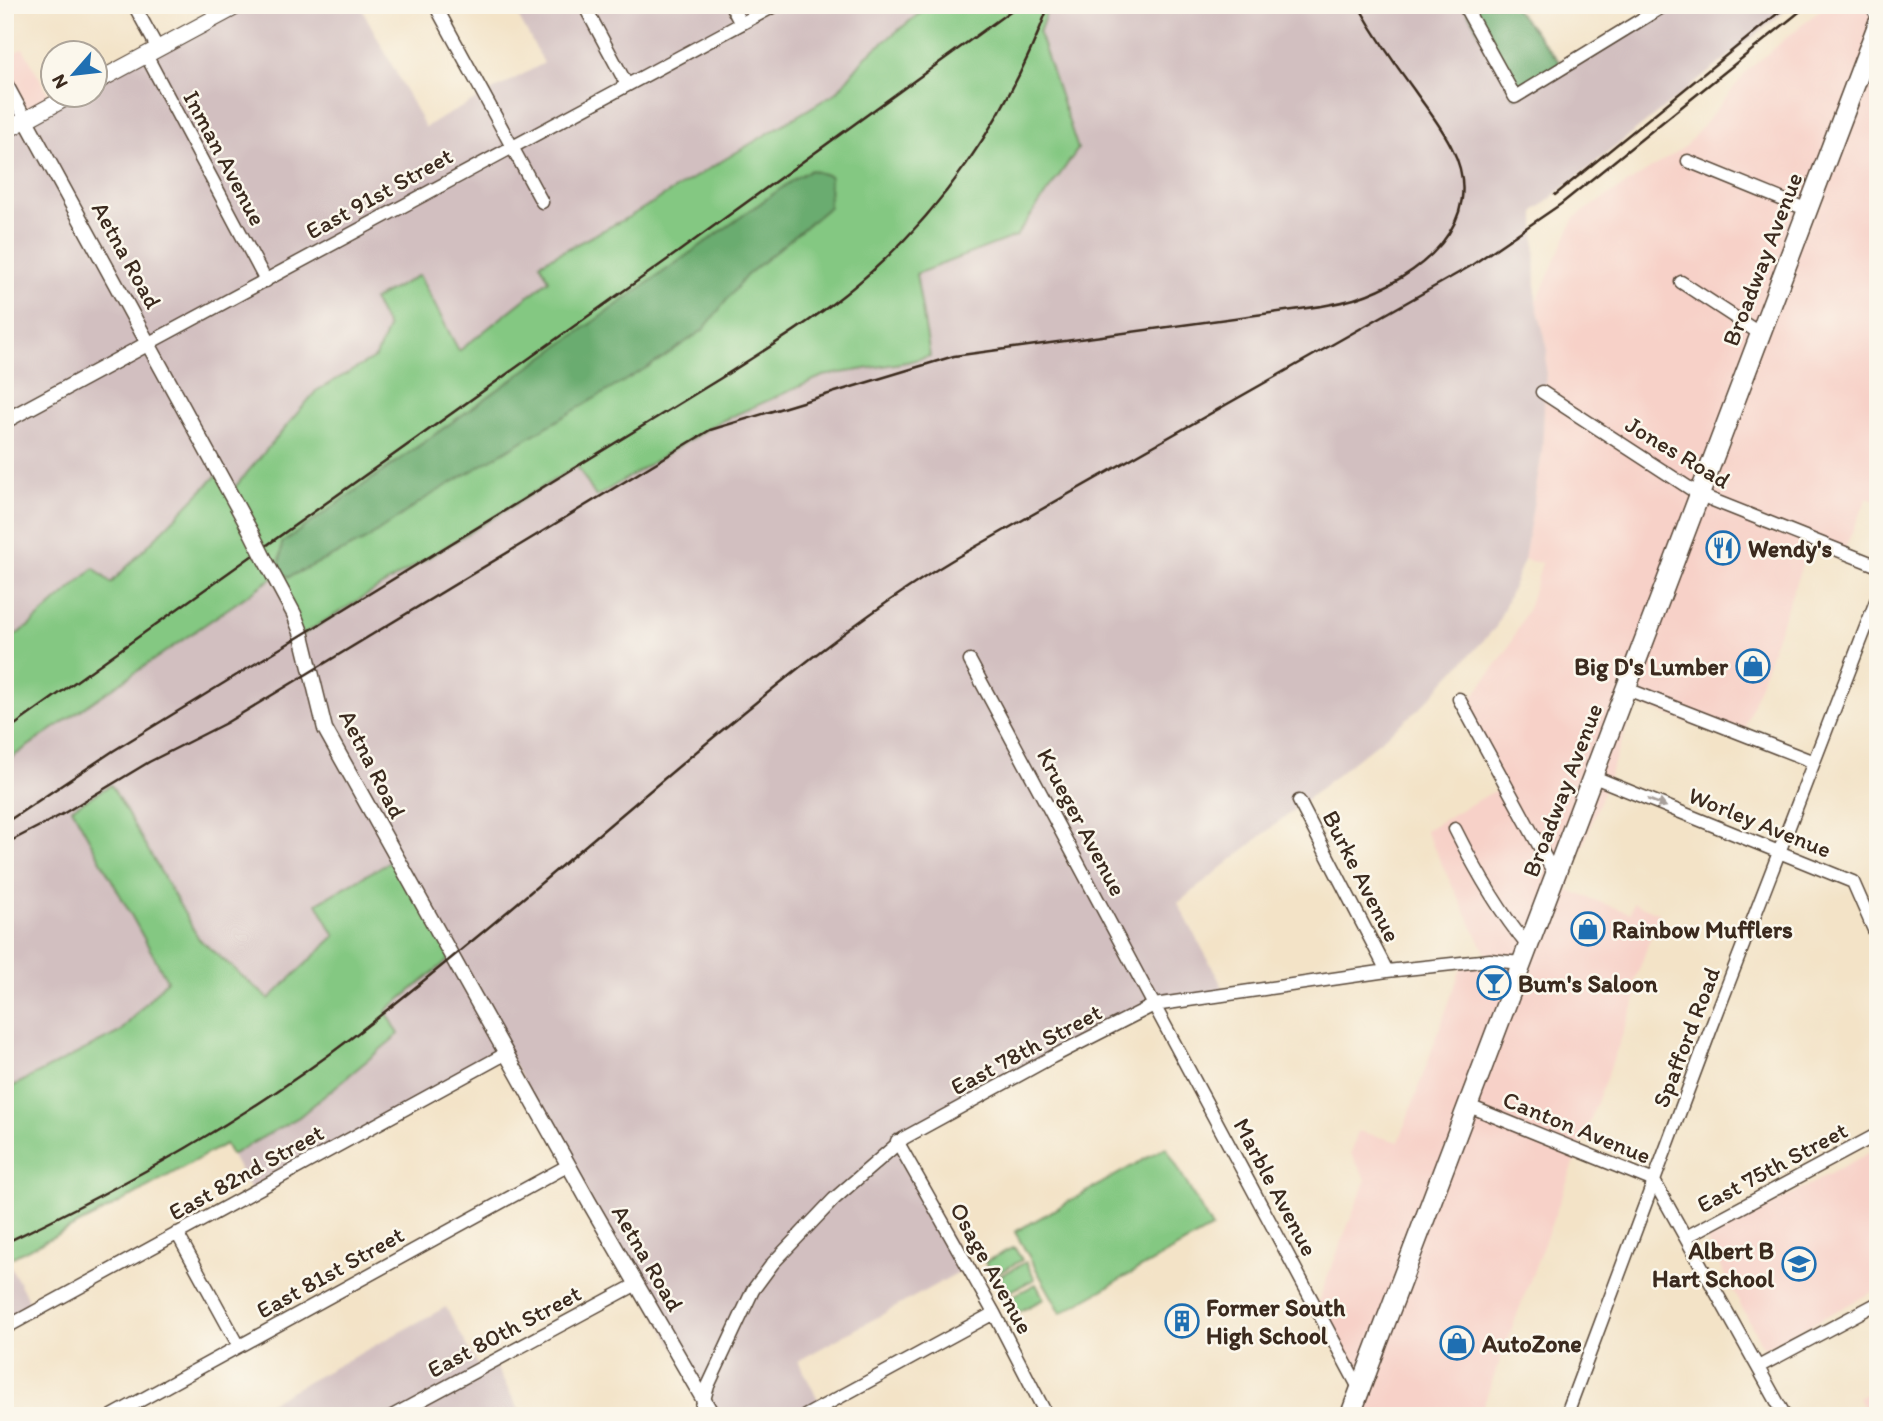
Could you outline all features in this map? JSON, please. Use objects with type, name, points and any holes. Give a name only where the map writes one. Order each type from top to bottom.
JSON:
[{"type":"main road","points":[[108,76],[239,5]]},
{"type":"main road","points":[[1873,5],[1878,14]]},
{"type":"main road","name":"Broadway Avenue","points":[[1350,1416],[1469,1106],[1524,954],[1594,778],[1759,333],[1808,210],[1869,70],[1878,24]]},
{"type":"main road","points":[[5,131],[48,108]]},
{"type":"street","name":"Inman Avenue","points":[[135,5],[152,52],[266,281]]},
{"type":"street","points":[[435,5],[542,202]]},
{"type":"street","points":[[584,5],[627,85]]},
{"type":"street","points":[[731,5],[741,24]]},
{"type":"street","name":"East 91st Street","points":[[5,421],[776,5]]},
{"type":"street","points":[[1464,5],[1515,97],[1648,10],[1665,5]]},
{"type":"street","name":"Aetna Road","points":[[5,81],[149,343],[293,614],[302,635],[325,729],[636,1284],[713,1416]]},
{"type":"street","points":[[1688,161],[1808,210]]},
{"type":"street","points":[[1681,282],[1759,333]]},
{"type":"street","name":"Jones Road","points":[[1542,392],[1700,495],[1878,566]]},
{"type":"street","name":"Spafford Road","points":[[1566,1416],[1878,596]]},
{"type":"street","name":"Krueger Avenue","points":[[970,661],[1154,1005]]},
{"type":"street","points":[[1627,688],[1814,762]]},
{"type":"street","points":[[1459,699],[1556,877]]},
{"type":"street","name":"Worley Avenue","points":[[1594,778],[1853,882],[1878,939]]},
{"type":"street","name":"Burke Avenue","points":[[1299,801],[1387,971]]},
{"type":"street","points":[[1455,829],[1475,869],[1515,930],[1524,954]]},
{"type":"street","name":"East 78th Street","points":[[695,1416],[700,1413],[708,1386],[753,1290],[773,1263],[834,1199],[897,1141],[1154,1005],[1524,954]]},
{"type":"street","name":"Marble Avenue","points":[[1154,1005],[1360,1390]]},
{"type":"street","name":"East 82nd Street","points":[[5,1328],[507,1053]]},
{"type":"street","name":"Canton Avenue","points":[[1469,1106],[1654,1181],[1785,1416]]},
{"type":"street","name":"East 75th Street","points":[[1686,1237],[1878,1134]]},
{"type":"street","name":"Osage Avenue","points":[[897,1141],[994,1313],[1047,1416]]},
{"type":"street","name":"East 81st Street","points":[[112,1416],[569,1165]]},
{"type":"street","points":[[177,1233],[239,1346]]},
{"type":"street","name":"East 80th Street","points":[[392,1416],[636,1284]]},
{"type":"street","points":[[1758,1367],[1878,1303]]},
{"type":"street","points":[[805,1416],[994,1313]]},
{"type":"shaded area","points":[[238,5],[360,5],[425,127],[544,63],[512,5],[1464,5],[1515,97],[1650,14],[1646,5],[1793,5],[1535,211],[1536,302],[1547,346],[1542,452],[1524,560],[1496,627],[1419,709],[1178,903],[1227,995],[1154,1005],[897,1141],[968,1267],[798,1361],[822,1407],[805,1416],[713,1416],[507,1053],[252,1192],[225,1144],[99,1214],[5,1232],[5,131],[48,108],[108,108],[108,76]]},
{"type":"shaded area","points":[[1826,5],[1873,5],[1878,14],[1878,501],[1867,498],[1843,553],[1811,540],[1745,726],[1749,728],[1744,743],[1636,703],[1567,890],[1630,913],[1633,903],[1659,913],[1631,993],[1637,996],[1479,1416],[1350,1416],[1360,1390],[1316,1307],[1366,1179],[1351,1154],[1358,1131],[1399,1142],[1463,963],[1489,960],[1425,830],[1505,785],[1464,709],[1507,650],[1529,606],[1542,563],[1524,560],[1542,452],[1547,346],[1536,302],[1575,217],[1686,146],[1749,69]]},
{"type":"shaded area","points":[[23,48],[38,75],[38,108],[47,108],[5,131],[5,58]]},
{"type":"shaded area","name":"Albert B Hart School","points":[[1878,1148],[1878,1289],[1764,1349],[1706,1240]]},
{"type":"shaded area","points":[[7,1260],[35,1312],[5,1328],[5,1261]]},
{"type":"shaded area","points":[[446,1307],[479,1368],[493,1361],[519,1410],[508,1416],[244,1416]]},
{"type":"shaded area","points":[[1878,1388],[1878,1416],[1867,1416],[1858,1398]]},
{"type":"green space","points":[[930,5],[1049,5],[1039,33],[1078,149],[1016,236],[916,274],[930,356],[823,376],[717,423],[596,497],[577,466],[302,635],[274,577],[5,762],[5,642],[29,626],[94,568],[111,583],[219,473],[230,493],[316,391],[376,357],[388,328],[373,300],[419,275],[459,351],[549,280],[540,263],[627,218],[837,92],[866,56]]},
{"type":"green space","points":[[1464,5],[1512,5],[1564,67],[1515,97]]},
{"type":"green space","points":[[811,170],[830,176],[829,207],[746,276],[703,330],[658,361],[426,498],[366,540],[289,577],[279,572],[282,543],[797,177]]},
{"type":"green space","points":[[111,785],[199,939],[269,999],[335,936],[317,903],[396,858],[452,957],[386,1011],[399,1034],[299,1117],[231,1155],[225,1144],[99,1214],[5,1261],[5,1090],[120,1032],[167,980],[72,808]]},
{"type":"green space","points":[[1166,1147],[1212,1228],[1061,1313],[1015,1232]]},
{"type":"green space","points":[[1014,1247],[1022,1260],[993,1276],[985,1262]]},
{"type":"green space","points":[[1026,1262],[1035,1279],[1003,1295],[994,1279]]},
{"type":"green space","points":[[1036,1284],[1044,1299],[1013,1315],[1005,1300]]},
{"type":"railway","points":[[5,823],[113,751],[721,378],[845,294],[879,265],[910,233],[940,200],[966,164],[1013,87],[1049,5]]},
{"type":"railway","points":[[5,844],[61,815],[149,762],[226,723],[710,430],[954,356],[1322,306],[1354,299],[1402,277],[1423,262],[1441,244],[1455,223],[1462,200],[1461,175],[1444,133],[1385,49],[1358,5]]},
{"type":"railway","points":[[1555,195],[1788,5]]},
{"type":"railway","points":[[5,1243],[185,1148],[313,1066],[439,968],[754,704],[885,604],[954,559],[1469,267],[1561,204],[1808,5]]},
{"type":"railway","points":[[5,732],[678,252],[1016,7]]},
{"type":"place","name":"Wendy's","points":[[1723,548]]},
{"type":"place","name":"Big D's Lumber","points":[[1753,666]]},
{"type":"place","name":"Rainbow Mufflers","points":[[1588,929]]},
{"type":"place","name":"Bum's Saloon","points":[[1494,983]]},
{"type":"place","name":"Albert B Hart School","points":[[1799,1264]]},
{"type":"place","name":"Former South High School","points":[[1182,1321]]},
{"type":"place","name":"AutoZone","points":[[1457,1343]]}]
